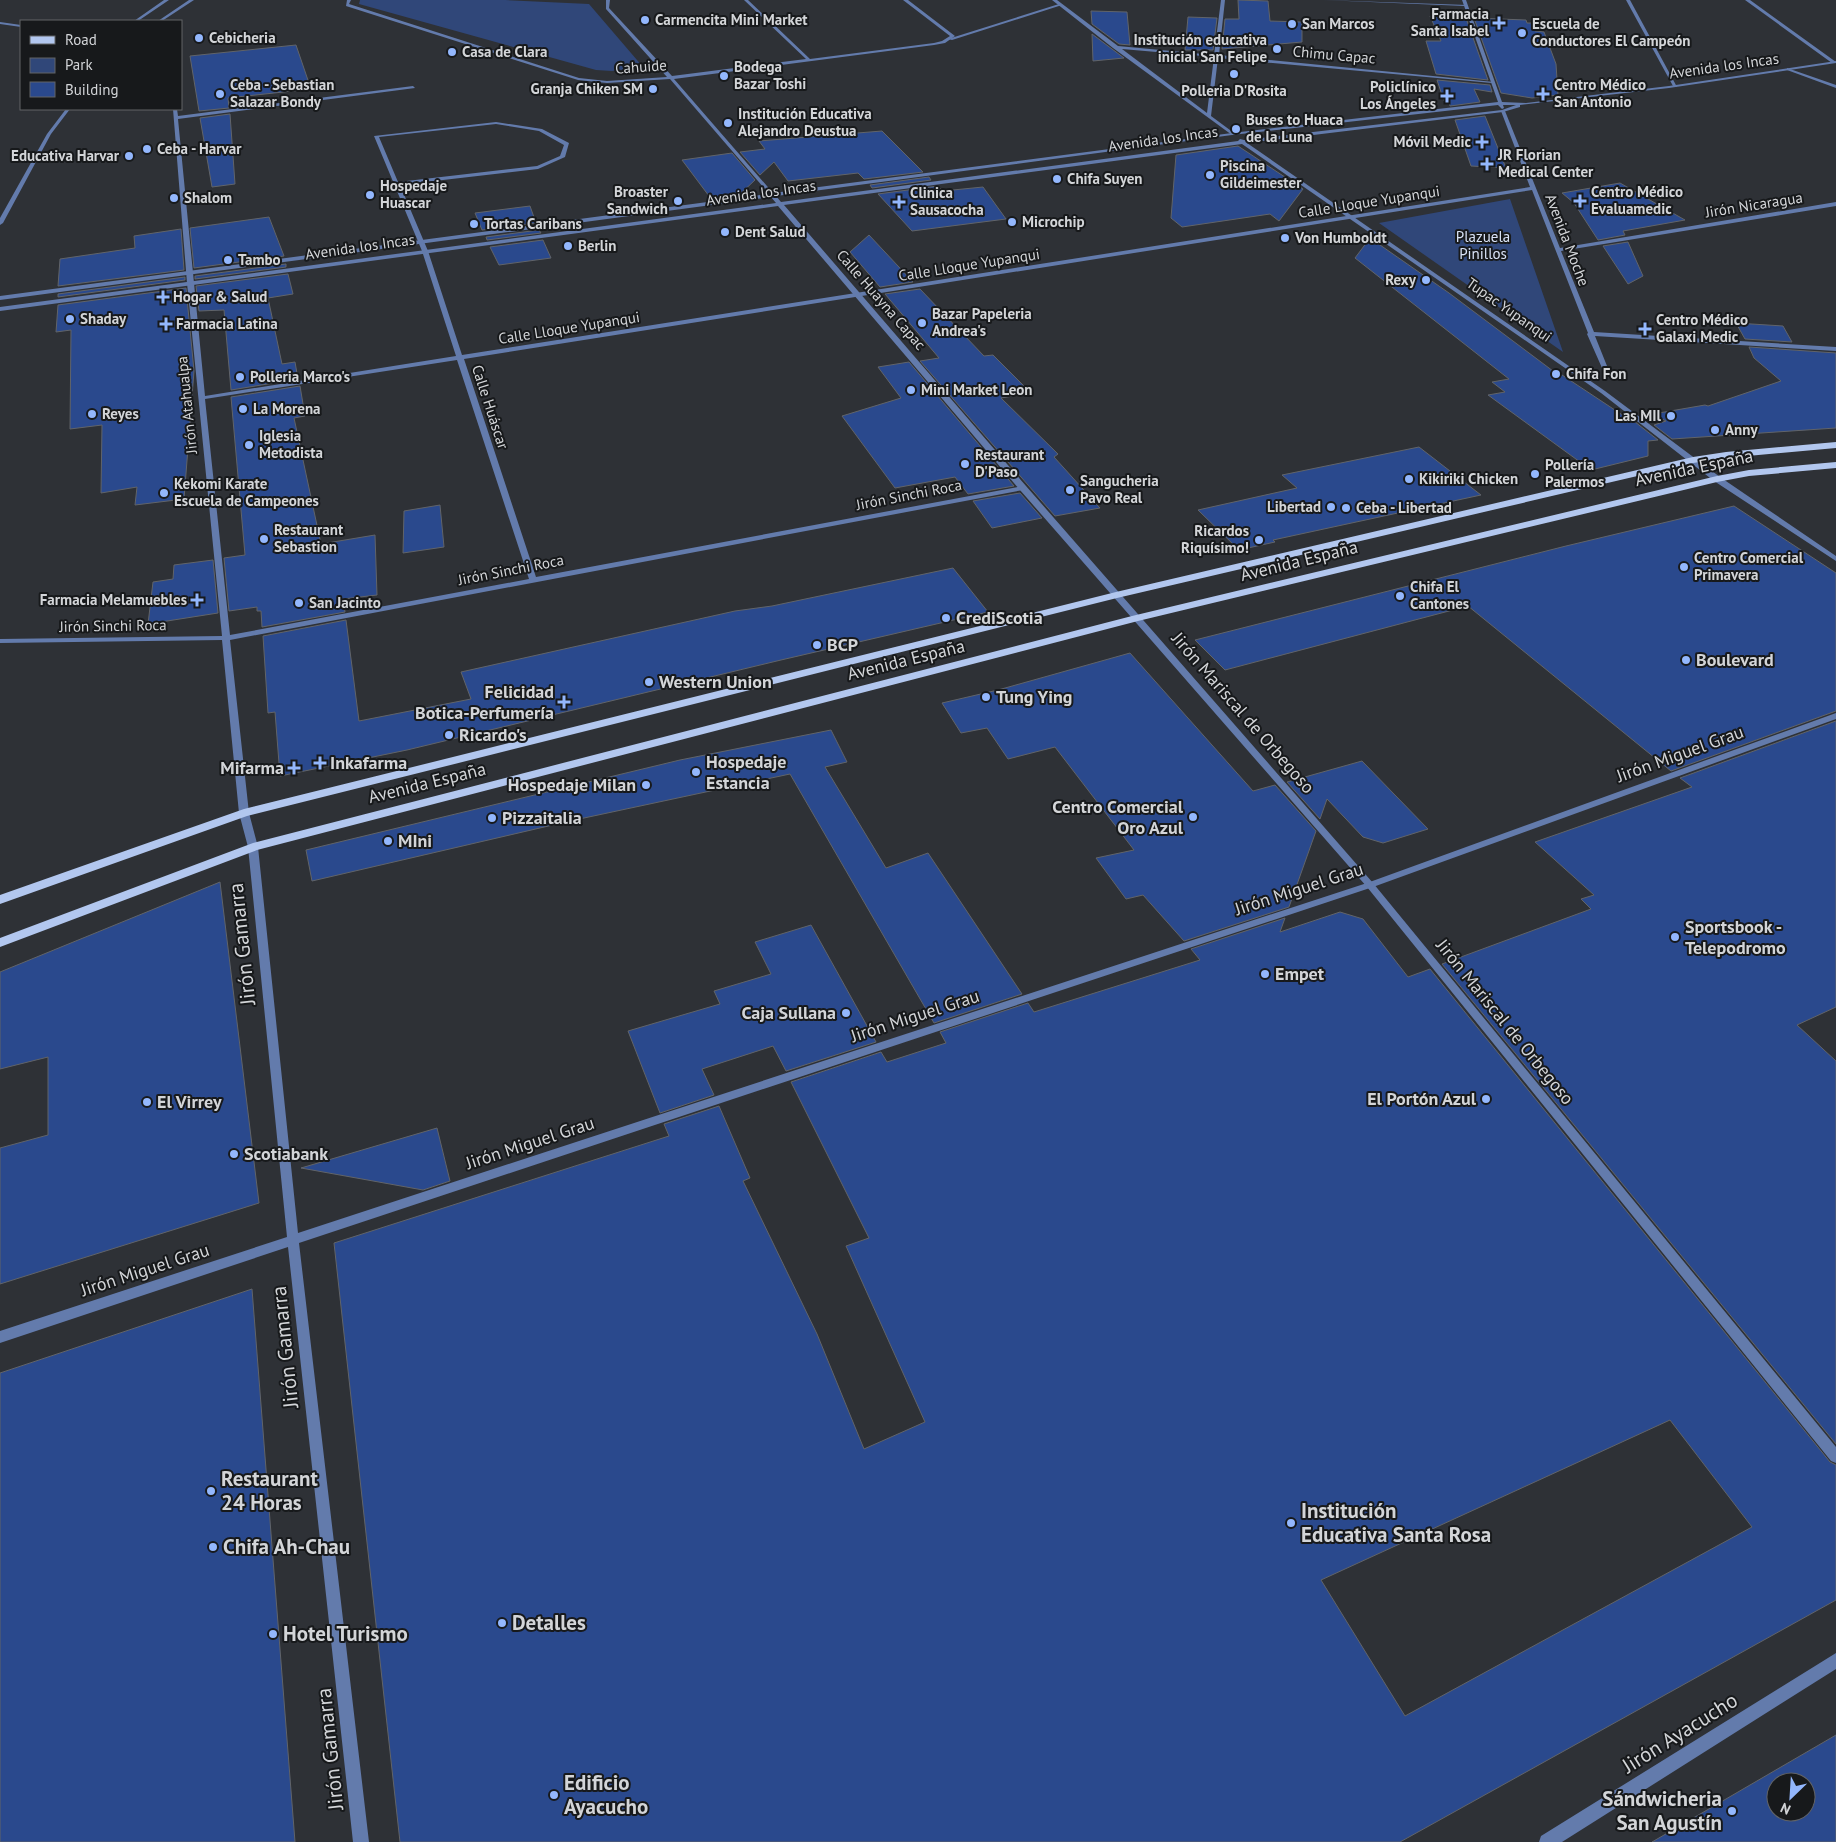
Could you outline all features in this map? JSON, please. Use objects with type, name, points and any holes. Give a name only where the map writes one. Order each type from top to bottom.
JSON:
[{"type":"main road","name":"Avenida España","points":[[0,900],[244,813],[1116,595],[1693,460],[1726,455],[1836,445]]},
{"type":"main road","name":"Avenida España","points":[[0,943],[253,847],[1136,618],[1717,479],[1749,473],[1836,465]]},
{"type":"street","points":[[137,20],[167,0]]},
{"type":"street","points":[[167,19],[192,0]]},
{"type":"street","name":"Cahuide","points":[[349,0],[347,5],[578,79],[607,82],[671,78],[934,44],[1060,5]]},
{"type":"street","name":"Calle Huayna Capac","points":[[608,0],[608,8],[671,78],[1136,618]]},
{"type":"street","points":[[746,0],[810,61]]},
{"type":"street","points":[[906,0],[951,34],[953,36],[950,39]]},
{"type":"street","name":"Tupac Yupanqui","points":[[1054,0],[1242,142],[1353,217],[1603,392],[1717,479],[1836,559]]},
{"type":"street","points":[[1209,116],[1223,0]]},
{"type":"street","points":[[1325,0],[1464,2]]},
{"type":"street","points":[[1628,0],[1675,86]]},
{"type":"street","points":[[1748,0],[1835,62]]},
{"type":"street","name":"Avenida Moche","points":[[1464,2],[1503,111],[1608,376]]},
{"type":"street","points":[[0,24],[20,26]]},
{"type":"street","name":"Chimu Capac","points":[[1115,47],[1492,82]]},
{"type":"street","name":"Avenida los Incas","points":[[0,298],[1232,134],[1500,103],[1526,104],[1675,86],[1835,62]]},
{"type":"street","points":[[1789,70],[1836,87]]},
{"type":"street","points":[[176,118],[342,94],[413,87]]},
{"type":"street","name":"Avenida los Incas","points":[[0,309],[778,203],[1242,142],[1503,111],[1526,104]]},
{"type":"street","points":[[0,223],[48,134],[67,110]]},
{"type":"street","name":"Jirón Atahualpa","points":[[175,110],[189,274],[244,813],[253,847]]},
{"type":"street","name":"Calle Huáscar","points":[[396,184],[538,167],[562,157],[567,144],[540,130],[496,123],[376,136],[396,184],[425,251],[533,580]]},
{"type":"street","name":"Calle Lloque Yupanqui","points":[[202,398],[1534,188]]},
{"type":"street","name":"Jirón Nicaragua","points":[[1558,250],[1836,204]]},
{"type":"street","points":[[1590,334],[1836,349]]},
{"type":"street","name":"Jirón Sinchi Roca","points":[[0,641],[226,638],[1023,488]]},
{"type":"street","name":"Jirón Mariscal de Orbegoso","points":[[1136,618],[1370,885],[1836,1457]]},
{"type":"street","name":"Jirón Miguel Grau","points":[[0,1337],[1370,885],[1836,716]]},
{"type":"street","name":"Jirón Gamarra","points":[[253,847],[293,1240],[361,1842]]},
{"type":"street","name":"Jirón Ayacucho","points":[[1547,1842],[1836,1660]]},
{"type":"green space","points":[[360,0],[505,0],[589,4],[643,67],[612,71],[596,70],[359,4]]},
{"type":"green space","name":"Plazuela Pinillos","points":[[1510,199],[1563,352],[1379,223]]},
{"type":"building","points":[[1238,0],[1268,1],[1270,21],[1302,22],[1302,42],[1222,49],[1225,19],[1239,19]]},
{"type":"building","points":[[1091,11],[1127,12],[1130,45],[1119,44],[1092,24]]},
{"type":"building","points":[[1430,16],[1466,18],[1488,80],[1436,74],[1426,41],[1441,41]]},
{"type":"building","points":[[1188,17],[1217,18],[1213,50],[1185,50]]},
{"type":"building","points":[[1474,18],[1526,20],[1527,23],[1532,23],[1535,31],[1544,32],[1556,64],[1558,95],[1532,98],[1501,93]]},
{"type":"building","points":[[1092,34],[1124,58],[1093,61]]},
{"type":"building","points":[[296,45],[311,89],[228,98],[229,108],[199,111],[190,56]]},
{"type":"building","points":[[1437,80],[1490,85],[1492,92],[1474,89],[1480,102],[1450,106],[1448,100],[1444,101]]},
{"type":"building","points":[[230,114],[235,184],[212,187],[200,118]]},
{"type":"building","points":[[1485,116],[1506,168],[1471,166],[1455,120]]},
{"type":"building","points":[[882,131],[923,172],[864,179],[858,173],[788,181],[774,162],[760,175],[740,152],[765,149],[759,141]]},
{"type":"building","name":"Piscina Gildeimester","points":[[1238,146],[1303,189],[1279,221],[1270,214],[1182,227],[1171,218],[1176,155]]},
{"type":"building","points":[[732,153],[755,180],[738,196],[712,200],[682,160]]},
{"type":"building","points":[[929,177],[931,180],[872,188],[870,185]]},
{"type":"building","points":[[1620,183],[1685,220],[1623,231],[1625,235],[1598,240],[1574,203],[1562,193]]},
{"type":"building","points":[[938,186],[943,191],[983,187],[1006,219],[912,231],[878,194]]},
{"type":"building","points":[[530,206],[536,223],[482,230],[475,213]]},
{"type":"building","points":[[269,217],[284,256],[194,268],[190,228]]},
{"type":"building","points":[[181,229],[184,270],[58,286],[60,259],[135,248],[134,236]]},
{"type":"building","points":[[539,230],[541,233],[487,240],[486,237]]},
{"type":"building","points":[[869,235],[913,282],[880,287],[850,252]]},
{"type":"building","points":[[1370,238],[1449,293],[1553,371],[1556,371],[1627,418],[1630,418],[1658,440],[1648,441],[1648,456],[1591,470],[1488,395],[1505,392],[1492,382],[1509,379],[1355,258]]},
{"type":"building","points":[[543,240],[551,258],[499,265],[490,247]]},
{"type":"building","points":[[1628,242],[1643,276],[1628,284],[1603,246]]},
{"type":"building","points":[[286,264],[286,267],[195,279],[195,276]]},
{"type":"building","points":[[288,274],[293,294],[268,298],[282,364],[295,362],[298,379],[231,390],[224,310],[199,311],[196,286]]},
{"type":"building","points":[[185,277],[185,280],[58,297],[58,294]]},
{"type":"building","points":[[186,288],[194,371],[184,499],[135,505],[137,487],[101,493],[102,425],[70,429],[71,330],[56,332],[58,305]]},
{"type":"building","points":[[920,289],[984,356],[993,355],[1031,393],[1001,398],[1058,454],[1054,457],[1100,508],[1055,516],[920,361],[939,358],[885,294]]},
{"type":"building","points":[[1736,323],[1783,326],[1792,342],[1745,339]]},
{"type":"building","points":[[1749,347],[1836,353],[1836,428],[1672,439],[1654,425],[1666,421],[1653,414],[1708,406],[1781,381],[1754,358]]},
{"type":"building","points":[[909,362],[1014,486],[968,494],[955,477],[895,488],[842,416],[901,398],[878,367]]},
{"type":"building","points":[[300,386],[305,416],[294,418],[321,544],[375,535],[377,595],[343,599],[345,612],[262,627],[261,611],[257,611],[257,607],[229,611],[224,558],[245,555],[231,397]]},
{"type":"building","points":[[1419,447],[1481,495],[1273,540],[1275,542],[1239,550],[1198,510],[1297,488],[1282,475]]},
{"type":"building","points":[[1020,493],[1042,518],[992,528],[973,501]]},
{"type":"building","points":[[440,505],[444,547],[403,553],[404,511]]},
{"type":"building","points":[[1734,506],[1836,573],[1836,711],[1671,771],[1468,606],[1225,670],[1195,640],[1566,546]]},
{"type":"building","points":[[213,560],[218,613],[148,624],[153,582],[173,579],[174,565]]},
{"type":"building","points":[[953,568],[988,612],[407,750],[280,776],[275,712],[268,713],[263,636],[346,620],[359,721],[471,699],[461,672],[735,611],[772,606]]},
{"type":"building","points":[[1130,653],[1253,791],[1275,785],[1316,831],[1289,907],[1184,941],[1143,895],[1126,899],[1096,858],[1134,850],[1055,747],[1008,759],[987,728],[961,733],[942,703],[998,690]]},
{"type":"building","points":[[1836,721],[1836,1007],[1797,1025],[1836,1061],[1836,1444],[1442,964],[1591,909],[1581,899],[1594,895],[1535,842],[1692,787],[1680,778]]},
{"type":"building","points":[[831,730],[847,762],[825,767],[886,868],[928,853],[1022,994],[934,1023],[790,774],[570,821],[312,881],[306,850],[680,760]]},
{"type":"building","points":[[1362,761],[1428,829],[1383,843],[1363,837],[1327,799],[1320,819],[1287,782]]},
{"type":"building","name":"El Virrey","points":[[220,882],[259,1203],[0,1284],[0,1148],[48,1135],[48,1057],[0,1069],[0,972]]},
{"type":"building","points":[[1340,912],[1363,919],[1408,977],[1430,969],[1830,1462],[1836,1465],[1836,1600],[1400,1842],[400,1842],[334,1243],[669,1136],[664,1124],[719,1106],[750,1178],[743,1181],[817,1334],[864,1449],[925,1422],[846,1246],[869,1238],[791,1082],[881,1052],[887,1062],[946,1043],[940,1032],[1028,1003],[1034,1012],[1200,960],[1191,949],[1285,918],[1280,932]],"holes":[[[1670,1420],[1752,1527],[1405,1716],[1321,1580]]]},
{"type":"building","points":[[811,925],[876,1042],[786,1071],[773,1046],[702,1069],[714,1095],[660,1113],[628,1031],[720,1004],[714,991],[771,974],[755,942]]},
{"type":"building","points":[[437,1128],[450,1181],[423,1190],[301,1168]]},
{"type":"building","points":[[252,1289],[295,1842],[0,1842],[0,1373]]},
{"type":"building","points":[[1836,1735],[1836,1842],[1652,1842],[1766,1776],[1766,1822],[1816,1822],[1816,1772],[1772,1772]]},
{"type":"place","name":"Carmencita Mini Market","points":[[645,20]]},
{"type":"place","name":"Farmacia Santa Isabel","points":[[1499,23]]},
{"type":"place","name":"San Marcos","points":[[1292,24]]},
{"type":"place","name":"Escuela de Conductores El Campeón","points":[[1522,33]]},
{"type":"place","name":"Cebicheria","points":[[199,38]]},
{"type":"place","name":"Institución educativa inicial San Felipe","points":[[1277,49]]},
{"type":"place","name":"Casa de Clara","points":[[452,52]]},
{"type":"place","name":"Polleria D'Rosita","points":[[1234,74]]},
{"type":"place","name":"Bodega Bazar Toshi","points":[[724,76]]},
{"type":"place","name":"Granja Chiken SM","points":[[653,89]]},
{"type":"place","name":"Ceba - Sebastian Salazar Bondy","points":[[220,94]]},
{"type":"place","name":"Centro Médico San Antonio","points":[[1543,94]]},
{"type":"place","name":"Policlínico Los Ángeles","points":[[1447,96]]},
{"type":"place","name":"Institución Educativa Alejandro Deustua","points":[[728,123]]},
{"type":"place","name":"Buses to Huaca de la Luna","points":[[1236,129]]},
{"type":"place","name":"Móvil Medic","points":[[1482,142]]},
{"type":"place","name":"Ceba - Harvar","points":[[147,149]]},
{"type":"place","name":"Educativa Harvar","points":[[129,156]]},
{"type":"place","name":"JR Florian Medical Center","points":[[1487,164]]},
{"type":"place","name":"Piscina Gildeimester","points":[[1210,175]]},
{"type":"place","name":"Chifa Suyen","points":[[1057,179]]},
{"type":"place","name":"Hospedaje Huascar","points":[[370,195]]},
{"type":"place","name":"Shalom","points":[[174,198]]},
{"type":"place","name":"Broaster Sandwich","points":[[678,201]]},
{"type":"place","name":"Centro Médico Evaluamedic","points":[[1580,201]]},
{"type":"place","name":"Clinica Sausacocha","points":[[899,202]]},
{"type":"place","name":"Microchip","points":[[1012,222]]},
{"type":"place","name":"Tortas Caribans","points":[[474,224]]},
{"type":"place","name":"Dent Salud","points":[[725,232]]},
{"type":"place","name":"Von Humboldt","points":[[1285,238]]},
{"type":"place","name":"Berlin","points":[[568,246]]},
{"type":"place","name":"Tambo","points":[[228,260]]},
{"type":"place","name":"Rexy","points":[[1426,280]]},
{"type":"place","name":"Hogar & Salud","points":[[163,297]]},
{"type":"place","name":"Shaday","points":[[70,319]]},
{"type":"place","name":"Bazar Papeleria Andrea's","points":[[922,323]]},
{"type":"place","name":"Farmacia Latina","points":[[166,324]]},
{"type":"place","name":"Centro Médico Galaxi Medic","points":[[1645,329]]},
{"type":"place","name":"Chifa Fon","points":[[1556,374]]},
{"type":"place","name":"Polleria Marco's","points":[[240,377]]},
{"type":"place","name":"Mini Market Leon","points":[[911,390]]},
{"type":"place","name":"La Morena","points":[[243,409]]},
{"type":"place","name":"Reyes","points":[[92,414]]},
{"type":"place","name":"Las MIl","points":[[1671,416]]},
{"type":"place","name":"Anny","points":[[1715,430]]},
{"type":"place","name":"Iglesia Metodista","points":[[249,445]]},
{"type":"place","name":"Restaurant D'Paso","points":[[965,464]]},
{"type":"place","name":"Pollería Palermos","points":[[1535,474]]},
{"type":"place","name":"Kikiriki Chicken","points":[[1409,479]]},
{"type":"place","name":"Sangucheria Pavo Real","points":[[1070,490]]},
{"type":"place","name":"Kekomi Karate Escuela de Campeones","points":[[164,493]]},
{"type":"place","name":"Libertad","points":[[1331,507]]},
{"type":"place","name":"Ceba - Libertad","points":[[1346,508]]},
{"type":"place","name":"Restaurant Sebastion","points":[[264,539]]},
{"type":"place","name":"Ricardos Riquísimo!","points":[[1259,540]]},
{"type":"place","name":"Centro Comercial Primavera","points":[[1684,567]]},
{"type":"place","name":"Chifa El Cantones","points":[[1400,596]]},
{"type":"place","name":"Farmacia Melamuebles","points":[[197,600]]},
{"type":"place","name":"San Jacinto","points":[[299,603]]},
{"type":"place","name":"CrediScotia","points":[[946,618]]},
{"type":"place","name":"BCP","points":[[817,645]]},
{"type":"place","name":"Boulevard","points":[[1686,660]]},
{"type":"place","name":"Western Union","points":[[649,682]]},
{"type":"place","name":"Tung Ying","points":[[986,697]]},
{"type":"place","name":"Felicidad Botica-Perfumería","points":[[564,702]]},
{"type":"place","name":"Ricardo's","points":[[449,735]]},
{"type":"place","name":"Inkafarma","points":[[320,763]]},
{"type":"place","name":"Mifarma","points":[[294,768]]},
{"type":"place","name":"Hospedaje Estancia","points":[[696,772]]},
{"type":"place","name":"Hospedaje Milan","points":[[646,785]]},
{"type":"place","name":"Centro Comercial Oro Azul","points":[[1193,817]]},
{"type":"place","name":"Pizzaitalia","points":[[492,818]]},
{"type":"place","name":"MIni","points":[[388,841]]},
{"type":"place","name":"Sportsbook - Telepodromo","points":[[1675,937]]},
{"type":"place","name":"Empet","points":[[1265,974]]},
{"type":"place","name":"Caja Sullana","points":[[846,1013]]},
{"type":"place","name":"El Portón Azul","points":[[1486,1099]]},
{"type":"place","name":"El Virrey","points":[[147,1102]]},
{"type":"place","name":"Scotiabank","points":[[234,1154]]},
{"type":"place","name":"Restaurant 24 Horas","points":[[211,1491]]},
{"type":"place","name":"Institución Educativa Santa Rosa","points":[[1291,1523]]},
{"type":"place","name":"Chifa Ah-Chau","points":[[213,1547]]},
{"type":"place","name":"Detalles","points":[[502,1623]]},
{"type":"place","name":"Hotel Turismo","points":[[273,1634]]},
{"type":"place","name":"Edificio Ayacucho","points":[[554,1795]]},
{"type":"place","name":"Sándwicheria San Agustín","points":[[1732,1811]]}]
